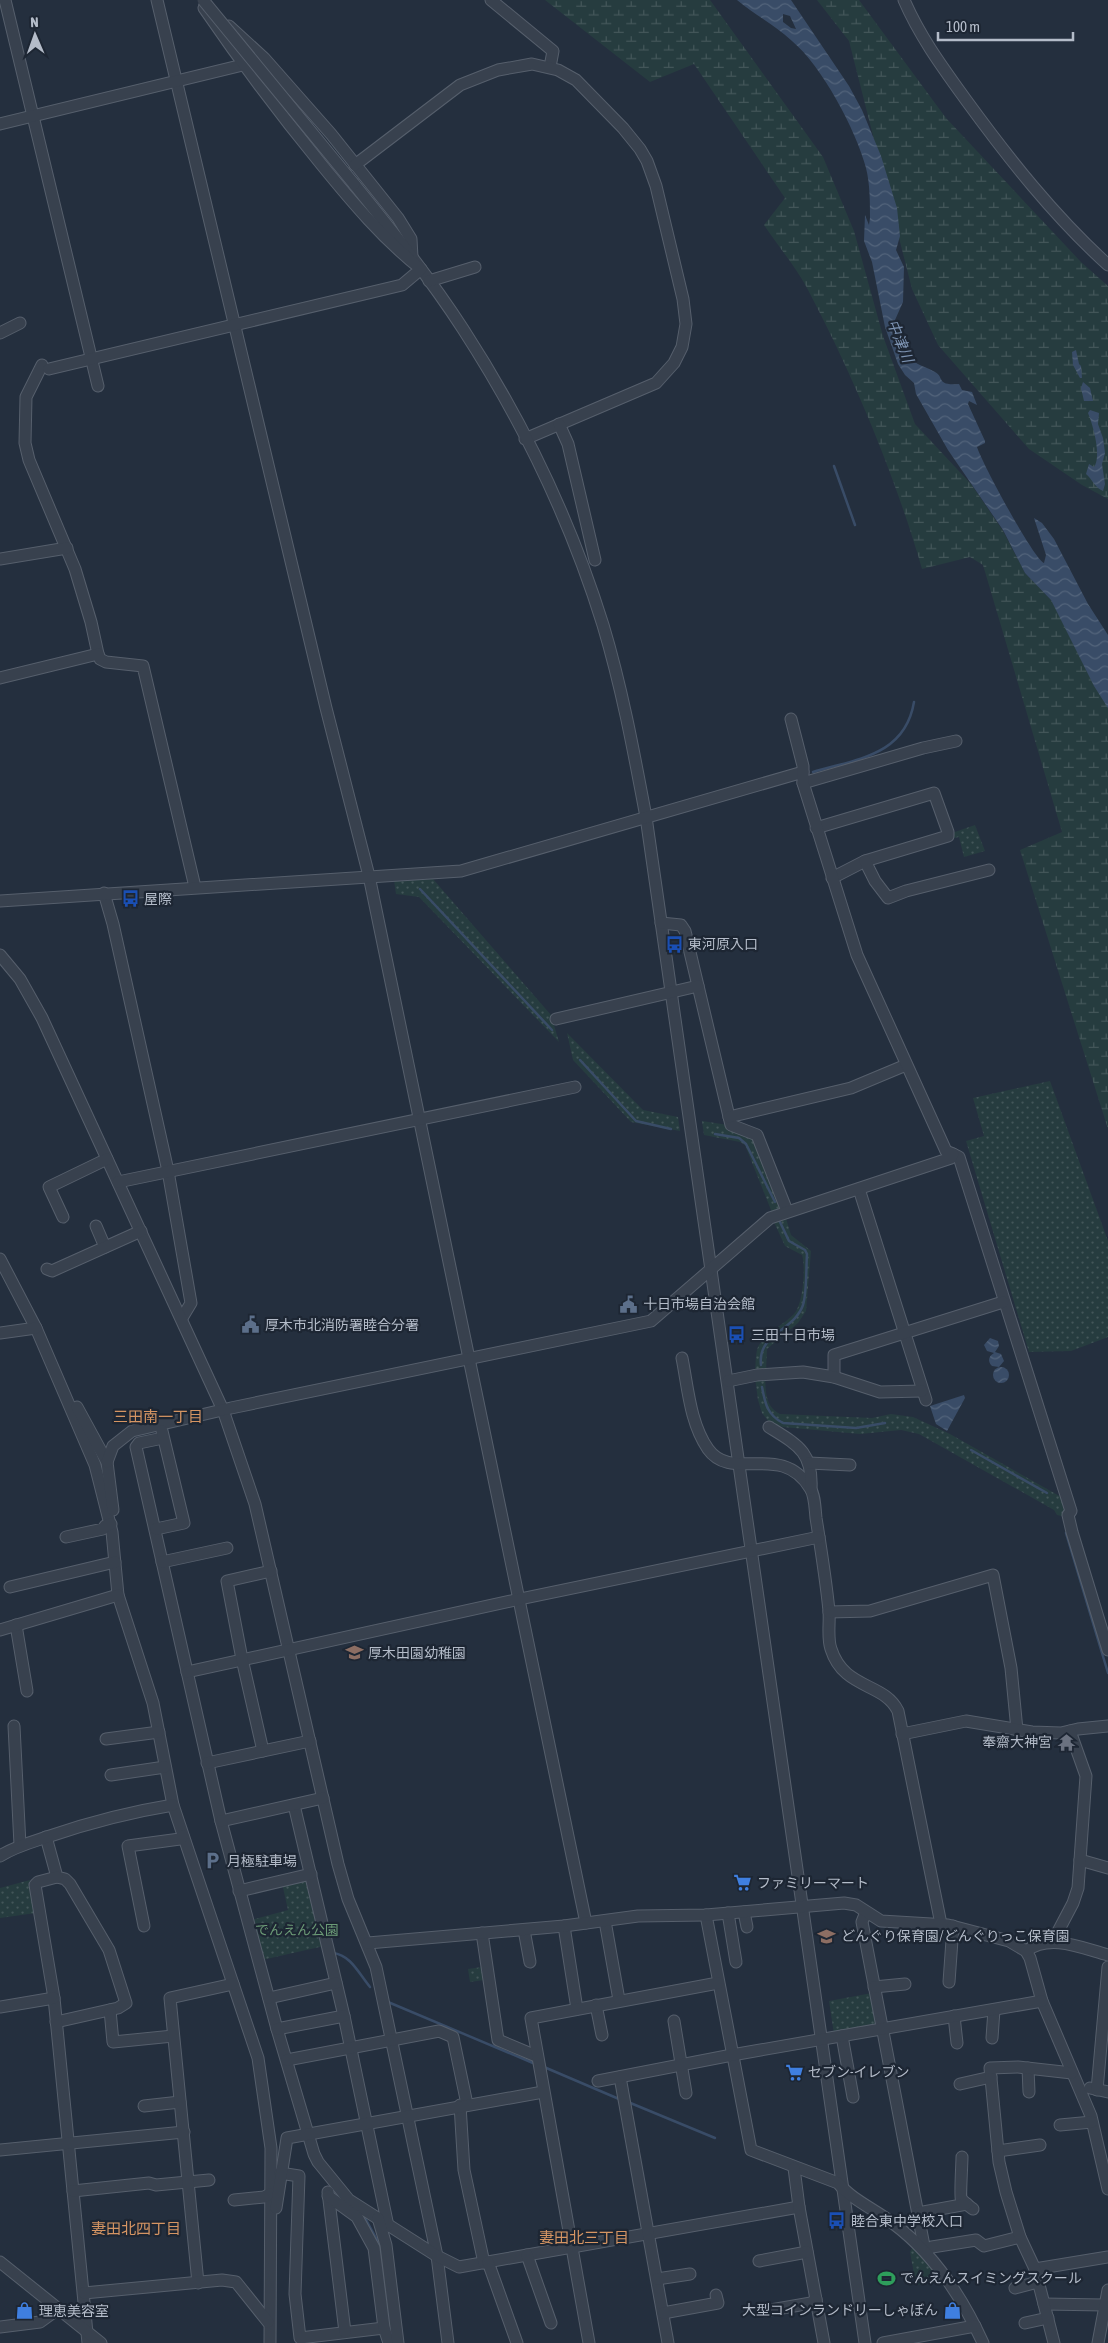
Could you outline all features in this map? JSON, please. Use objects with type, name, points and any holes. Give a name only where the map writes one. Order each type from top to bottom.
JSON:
[{"type":"street","points":[[5,0],[98,386]]},
{"type":"street","points":[[157,0],[326,708],[369,876],[418,1120],[520,1598],[586,1923]]},
{"type":"street","points":[[201,0],[264,58],[355,165],[398,218],[411,239],[412,257]]},
{"type":"street","points":[[201,0],[268,100],[349,198],[396,250],[421,269]]},
{"type":"street","points":[[201,0],[354,184],[412,257],[463,329],[546,480],[577,552],[602,623],[625,712],[646,817],[712,1267],[802,1906],[845,2192],[865,2343]]},
{"type":"street","points":[[491,0],[553,51],[550,67]]},
{"type":"street","points":[[904,0],[927,44],[995,140],[1056,214],[1108,265]]},
{"type":"street","points":[[0,124],[177,82],[264,58]]},
{"type":"street","points":[[355,165],[449,92],[472,79],[532,64],[550,67],[568,74],[588,91],[632,138],[647,161],[658,193],[683,299],[686,324],[684,339],[678,354],[666,373],[656,383],[525,439]]},
{"type":"street","points":[[429,281],[474,267]]},
{"type":"street","points":[[195,887],[143,666],[106,662],[100,659],[91,622],[67,548],[30,460],[25,443],[26,397],[46,367],[92,359],[402,285],[421,269]]},
{"type":"street","points":[[0,332],[20,323]]},
{"type":"street","points":[[559,424],[568,444],[595,560]]},
{"type":"street","points":[[0,559],[67,548]]},
{"type":"street","points":[[0,678],[98,654]]},
{"type":"street","points":[[791,719],[816,828],[857,955],[946,1151],[959,1157],[1003,1302],[1071,1511],[1068,1515],[1072,1532],[1108,1650]]},
{"type":"street","points":[[1,898],[474,869],[646,817],[956,741]]},
{"type":"street","points":[[816,828],[934,793],[948,836],[865,861],[832,878]]},
{"type":"street","points":[[865,861],[875,882],[888,898],[972,871],[989,870]]},
{"type":"street","points":[[104,893],[113,924],[168,1171],[191,1303],[182,1318]]},
{"type":"street","points":[[661,923],[681,925],[698,986],[731,1125],[757,1135],[786,1211]]},
{"type":"street","points":[[0,955],[20,979],[42,1018],[182,1318],[223,1410],[255,1504],[343,1885],[368,1943],[376,1967],[437,2256],[448,2343]]},
{"type":"street","points":[[556,1019],[698,986]]},
{"type":"street","points":[[729,1117],[852,1088],[906,1065]]},
{"type":"street","points":[[118,1182],[575,1087]]},
{"type":"street","points":[[107,1462],[113,1446],[132,1432],[223,1410],[651,1321],[770,1218],[786,1211],[951,1158],[953,1154]]},
{"type":"street","points":[[63,1217],[49,1187],[108,1159]]},
{"type":"street","points":[[728,1381],[758,1375],[803,1372],[834,1377],[880,1392],[924,1396],[859,1189]]},
{"type":"street","points":[[96,1226],[105,1247]]},
{"type":"street","points":[[47,1269],[52,1271],[141,1231]]},
{"type":"street","points":[[0,1259],[36,1328],[95,1465],[111,1528],[118,1595],[153,1703],[173,1805],[262,2077],[270,2148],[268,2322],[270,2343]]},
{"type":"street","points":[[834,1377],[834,1355],[1003,1302]]},
{"type":"street","points":[[0,1333],[36,1328]]},
{"type":"street","points":[[682,1358],[694,1423],[708,1450],[723,1462],[778,1464],[788,1467],[812,1489]]},
{"type":"street","points":[[64,1394],[70,1397],[98,1442],[107,1462],[113,1506],[111,1528]]},
{"type":"street","points":[[156,1529],[184,1523],[161,1425]]},
{"type":"street","points":[[769,1426],[798,1445],[807,1456],[809,1463],[829,1612],[830,1648],[836,1661],[853,1680],[894,1702],[941,1924]]},
{"type":"street","points":[[163,1438],[139,1443],[136,1447],[156,1529],[186,1672],[221,1821],[277,2029],[308,2134],[318,2162],[329,2176],[349,2200],[437,2256],[459,2267],[799,2207]]},
{"type":"street","points":[[809,1463],[850,1464]]},
{"type":"street","points":[[66,1537],[103,1529],[105,1526],[111,1528]]},
{"type":"street","points":[[186,1672],[520,1598],[819,1537]]},
{"type":"street","points":[[162,1562],[227,1548]]},
{"type":"street","points":[[10,1587],[115,1562]]},
{"type":"street","points":[[263,1751],[227,1581],[271,1571]]},
{"type":"street","points":[[829,1612],[870,1611],[993,1576],[1011,1668],[1017,1730]]},
{"type":"street","points":[[0,1630],[118,1595]]},
{"type":"street","points":[[16,1625],[27,1690]]},
{"type":"street","points":[[902,1734],[966,1721],[1032,1732],[1070,1731],[1108,1726]]},
{"type":"street","points":[[14,1726],[20,1845]]},
{"type":"street","points":[[1054,1941],[1074,1903],[1078,1888],[1086,1776],[1070,1731]]},
{"type":"street","points":[[106,1739],[158,1732]]},
{"type":"street","points":[[207,1764],[310,1741]]},
{"type":"street","points":[[115,1777],[165,1767]]},
{"type":"street","points":[[221,1821],[323,1798]]},
{"type":"street","points":[[0,1856],[20,1845],[126,1812],[173,1805]]},
{"type":"street","points":[[294,1805],[351,2047],[388,2226]]},
{"type":"street","points":[[144,1926],[128,1846],[180,1839],[183,1836]]},
{"type":"street","points":[[46,1837],[57,1876]]},
{"type":"street","points":[[1080,1860],[1108,1868]]},
{"type":"street","points":[[239,1891],[311,1874]]},
{"type":"street","points":[[56,2022],[110,2010],[126,2003],[109,1950],[70,1884],[65,1879],[57,1876],[38,1882],[35,1885],[54,1998],[56,2022],[68,2143],[88,2337]]},
{"type":"street","points":[[368,1943],[524,1930],[638,1916],[706,1915],[844,1903],[856,1905],[881,1921],[941,1924],[1009,1941],[1026,1951],[1030,1958],[1042,2001],[1081,2090],[1092,2122],[1105,2168],[1108,2189]]},
{"type":"street","points":[[744,1912],[747,1927]]},
{"type":"street","points":[[866,1912],[862,1922],[925,2251]]},
{"type":"street","points":[[728,1913],[736,1962]]},
{"type":"street","points":[[706,1915],[751,2150],[794,2168],[838,2183],[845,2192],[894,2224],[925,2251],[957,2293],[983,2343]]},
{"type":"street","points":[[605,1921],[619,2000]]},
{"type":"street","points":[[564,1926],[577,2009]]},
{"type":"street","points":[[949,1982],[953,1926]]},
{"type":"street","points":[[524,1930],[530,1962]]},
{"type":"street","points":[[482,1933],[492,1973],[498,2040],[536,2056]]},
{"type":"street","points":[[1026,1951],[1038,1943],[1054,1941],[1108,1955]]},
{"type":"street","points":[[1081,2090],[1090,2088],[1103,2091],[1108,1967]]},
{"type":"street","points":[[269,1998],[336,1983]]},
{"type":"street","points":[[589,2343],[536,2056],[531,2018],[619,2000],[718,1983]]},
{"type":"street","points":[[198,2283],[170,1998],[233,1984]]},
{"type":"street","points":[[874,1987],[904,1984]]},
{"type":"street","points":[[0,2007],[54,1998]]},
{"type":"street","points":[[598,2081],[732,2055],[1042,2001]]},
{"type":"street","points":[[596,2005],[602,2035]]},
{"type":"street","points":[[110,2010],[113,2042],[173,2036]]},
{"type":"street","points":[[992,2038],[994,2010]]},
{"type":"street","points":[[277,2029],[344,2016]]},
{"type":"street","points":[[954,2016],[956,2043]]},
{"type":"street","points":[[674,2021],[686,2093]]},
{"type":"street","points":[[286,2060],[439,2031],[453,2038],[464,2105],[464,2170],[486,2262],[517,2343]]},
{"type":"street","points":[[842,2036],[853,2097]]},
{"type":"street","points":[[1054,2343],[1035,2269],[1020,2237],[1006,2192],[998,2151],[990,2068],[1028,2068],[1072,2073]]},
{"type":"street","points":[[1028,2068],[1029,2092]]},
{"type":"street","points":[[620,2077],[668,2343]]},
{"type":"street","points":[[960,2084],[991,2077]]},
{"type":"street","points":[[270,2222],[276,2216],[280,2173],[287,2138],[543,2092]]},
{"type":"street","points":[[144,2106],[180,2102]]},
{"type":"street","points":[[1060,2125],[1092,2122]]},
{"type":"street","points":[[0,2150],[184,2132]]},
{"type":"street","points":[[998,2151],[1040,2145]]},
{"type":"street","points":[[918,2213],[970,2207],[960,2198],[959,2192],[962,2180],[962,2157]]},
{"type":"street","points":[[794,2168],[799,2207],[824,2343]]},
{"type":"street","points":[[280,2173],[299,2176],[295,2294],[300,2338],[384,2328]]},
{"type":"street","points":[[329,2176],[328,2196],[345,2332]]},
{"type":"street","points":[[73,2191],[149,2183],[156,2185],[209,2180]]},
{"type":"street","points":[[234,2200],[264,2197],[270,2194]]},
{"type":"street","points":[[328,2196],[357,2217],[374,2248],[384,2328],[389,2343]]},
{"type":"street","points":[[378,2218],[386,2245],[398,2343]]},
{"type":"street","points":[[925,2251],[932,2246],[976,2240],[984,2246],[1020,2237]]},
{"type":"street","points":[[762,2258],[807,2252]]},
{"type":"street","points":[[527,2255],[552,2323]]},
{"type":"street","points":[[1035,2269],[1108,2258]]},
{"type":"street","points":[[0,2262],[58,2309],[88,2337],[101,2343]]},
{"type":"street","points":[[657,2279],[690,2274]]},
{"type":"street","points":[[84,2293],[222,2280],[236,2282],[268,2322]]},
{"type":"street","points":[[1015,2288],[1038,2282]]},
{"type":"street","points":[[1098,2343],[1108,2290]]},
{"type":"street","points":[[765,2311],[810,2303],[816,2299]]},
{"type":"street","points":[[663,2313],[718,2302]]},
{"type":"street","points":[[1044,2304],[1104,2305]]},
{"type":"street","points":[[0,2326],[40,2322],[58,2309]]},
{"type":"street","points":[[1025,2323],[1048,2318]]},
{"type":"street","points":[[883,2343],[975,2326]]},
{"type":"green space","points":[[545,0],[710,0],[823,157],[854,231],[883,336],[915,424],[971,484],[1003,531],[1025,573],[1051,600],[1108,670],[1108,1129],[1020,850],[1062,832],[983,565],[970,557],[922,569],[886,462],[841,355],[807,288],[764,225],[785,198],[694,64],[650,82]]},
{"type":"green space","points":[[817,0],[859,0],[946,118],[1081,262],[1108,286],[1108,499],[1082,485],[1029,449],[938,345],[912,289],[849,41]]},
{"type":"green space","points":[[975,825],[985,851],[964,857],[959,837],[954,838],[952,833]]},
{"type":"green space","points":[[433,879],[551,1015],[559,1042],[419,897],[396,894],[394,880]]},
{"type":"green space","points":[[567,1033],[643,1110],[678,1117],[680,1131],[631,1122],[573,1060]]},
{"type":"green space","points":[[1050,1081],[1108,1241],[1108,1337],[1071,1351],[1029,1352],[966,1141],[984,1136],[973,1098]]},
{"type":"green space","points":[[702,1121],[728,1125],[754,1138],[785,1210],[773,1215],[745,1145],[740,1142],[704,1135]]},
{"type":"green space","points":[[785,1215],[791,1235],[811,1251],[806,1311],[798,1323],[767,1349],[766,1371],[755,1372],[756,1355],[759,1345],[794,1314],[802,1295],[804,1268],[802,1255],[785,1246],[773,1220]]},
{"type":"green space","points":[[765,1377],[769,1403],[780,1414],[872,1418],[891,1414],[913,1417],[950,1434],[1063,1498],[1066,1517],[1057,1515],[1054,1510],[919,1434],[901,1430],[860,1434],[783,1427],[769,1422],[762,1413],[755,1378]]},
{"type":"green space","name":"でんえん公園","points":[[306,1877],[324,1946],[262,1960],[251,1920],[288,1910],[282,1883]]},
{"type":"green space","points":[[30,1880],[36,1913],[0,1918],[0,1888]]},
{"type":"green space","points":[[482,1967],[484,1980],[470,1982],[468,1969]]},
{"type":"green space","points":[[872,1993],[876,2026],[834,2034],[829,2001]]},
{"type":"green space","points":[[913,2246],[943,2281],[916,2285],[910,2252]]},
{"type":"water","name":"中津川","points":[[737,0],[791,0],[849,86],[862,110],[881,156],[897,208],[900,236],[896,250],[904,267],[903,302],[895,320],[904,347],[915,362],[937,373],[946,384],[959,384],[962,390],[972,392],[977,405],[969,401],[968,404],[985,441],[985,443],[977,447],[1008,509],[1038,557],[1044,563],[1046,555],[1034,518],[1042,523],[1054,539],[1088,604],[1108,635],[1108,708],[1094,686],[1051,600],[1025,573],[1003,530],[948,450],[916,394],[914,383],[905,375],[898,364],[885,327],[872,262],[864,241],[865,215],[869,225],[870,218],[870,193],[866,168],[846,118],[826,82],[803,52],[779,30]],"holes":[[[783,14],[790,16],[796,29],[783,22]]]},
{"type":"water","points":[[1076,350],[1081,366],[1082,378],[1080,378],[1073,365],[1072,352]]},
{"type":"water","points":[[1083,382],[1090,388],[1093,401],[1084,401],[1081,388]]},
{"type":"water","points":[[1090,410],[1099,413],[1098,424],[1103,438],[1105,453],[1102,464],[1105,484],[1103,491],[1086,474],[1089,464],[1094,467],[1097,456],[1094,433],[1088,413]]},
{"type":"water","points":[[990,1338],[998,1341],[999,1346],[995,1352],[1001,1354],[1004,1361],[999,1367],[990,1364],[989,1359],[994,1353],[987,1351],[984,1345]]},
{"type":"water","points":[[1001,1367],[1009,1375],[1001,1383],[993,1375]]},
{"type":"water","points":[[964,1395],[965,1398],[947,1431],[936,1424],[930,1406]]},
{"type":"waterway","points":[[834,466],[855,525]]},
{"type":"waterway","points":[[813,772],[861,758],[889,744],[900,734],[909,720],[914,702]]},
{"type":"waterway","points":[[420,889],[552,1030]]},
{"type":"waterway","points":[[580,1060],[636,1121],[671,1129]]},
{"type":"waterway","points":[[715,1134],[739,1138],[746,1144],[775,1202]]},
{"type":"waterway","points":[[761,1365],[761,1355],[765,1346],[770,1339],[798,1314],[803,1305],[805,1294],[807,1254],[805,1250],[789,1241],[780,1222]]},
{"type":"waterway","points":[[762,1387],[770,1412],[783,1423],[856,1428],[885,1423]]},
{"type":"waterway","points":[[971,1450],[1047,1493]]},
{"type":"waterway","points":[[1066,1533],[1108,1673]]},
{"type":"waterway","points":[[333,1953],[350,1961],[370,1987]]},
{"type":"waterway","points":[[388,2002],[533,2063]]},
{"type":"waterway","points":[[544,2067],[619,2099]]},
{"type":"waterway","points":[[628,2102],[715,2138]]},
{"type":"waterway","points":[[365,2218],[381,2247]]},
{"type":"waterway","points":[[389,2314],[391,2331]]},
{"type":"place","name":"屋際","points":[[130,899]]},
{"type":"place","name":"東河原入口","points":[[674,944]]},
{"type":"place","name":"十日市場自治会館","points":[[629,1304]]},
{"type":"place","name":"厚木市北消防署睦合分署","points":[[251,1325]]},
{"type":"place","name":"三田十日市場","points":[[737,1335]]},
{"type":"place","name":"厚木田園幼稚園","points":[[354,1653]]},
{"type":"place","name":"奉齋大神宮","points":[[1066,1742]]},
{"type":"place","name":"月極駐車場","points":[[213,1861]]},
{"type":"place","name":"ファミリーマート","points":[[743,1883]]},
{"type":"place","name":"どんぐり保育園/どんぐりっこ保育園","points":[[827,1936]]},
{"type":"place","name":"セブン-イレブン","points":[[794,2072]]},
{"type":"place","name":"睦合東中学校入口","points":[[837,2221]]},
{"type":"place","name":"でんえんスイミングスクール","points":[[886,2278]]},
{"type":"place","name":"大型コインランドリーしゃぼん","points":[[952,2310]]},
{"type":"place","name":"理恵美容室","points":[[25,2311]]},
{"type":"district","name":"三田南一丁目","points":[[158,1417]]},
{"type":"district","name":"妻田北四丁目","points":[[136,2229]]},
{"type":"district","name":"妻田北三丁目","points":[[584,2238]]}]
